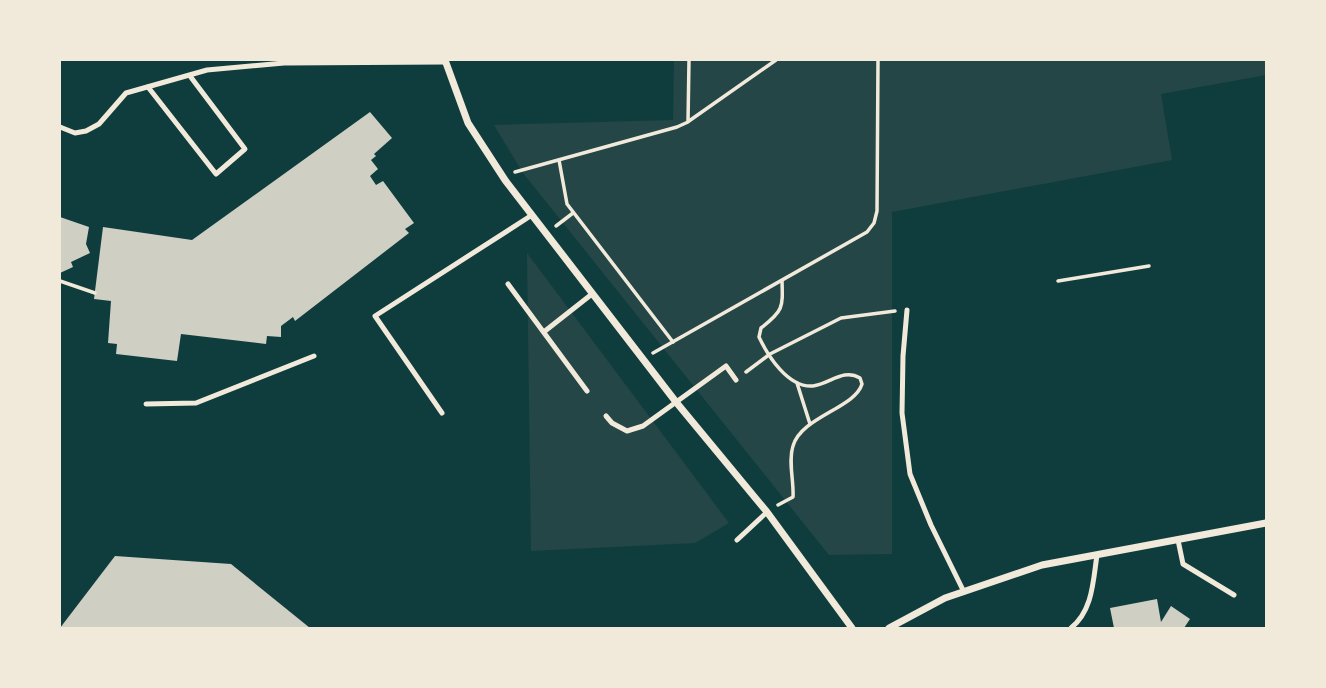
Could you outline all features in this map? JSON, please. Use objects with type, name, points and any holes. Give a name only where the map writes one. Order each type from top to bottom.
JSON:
[{"type":"street","points":[[445,61],[468,123],[502,176],[642,359],[767,512],[852,628]]},
{"type":"street","points":[[889,628],[944,598],[1042,565],[1266,523]]},
{"type":"lane","points":[[60,127],[75,133],[86,131],[99,124],[126,93],[207,70],[284,63],[445,61]]},
{"type":"lane","points":[[148,88],[216,174],[245,149],[190,76]]},
{"type":"lane","points":[[442,412],[375,316],[532,215]]},
{"type":"lane","points":[[508,284],[587,391]]},
{"type":"lane","points":[[545,331],[592,294]]},
{"type":"lane","points":[[907,310],[902,413],[910,474],[964,592]]},
{"type":"lane","points":[[146,404],[196,403],[314,356]]},
{"type":"lane","points":[[606,416],[612,423],[627,431],[643,426],[726,366],[736,380]]},
{"type":"lane","points":[[737,540],[767,512]]},
{"type":"lane","points":[[1178,540],[1183,564],[1234,595]]},
{"type":"lane","points":[[1071,628],[1077,624],[1089,604],[1097,555]]},
{"type":"path","points":[[688,122],[689,60]]},
{"type":"path","points":[[502,176],[677,127],[776,60]]},
{"type":"path","points":[[642,359],[867,232],[874,223],[877,211],[878,60]]},
{"type":"path","points":[[559,160],[567,204],[673,342]]},
{"type":"path","points":[[546,234],[573,213]]},
{"type":"path","points":[[1058,281],[1149,266]]},
{"type":"path","points":[[60,281],[95,293]]},
{"type":"path","points":[[767,512],[793,497],[792,447],[797,437],[810,424],[856,394],[862,384],[860,378],[846,374],[814,386],[797,382],[784,374],[762,343],[759,332],[779,314],[783,301],[782,281]]},
{"type":"path","points":[[736,380],[770,354],[841,318],[907,310]]},
{"type":"path","points":[[797,382],[810,424]]},
{"type":"shaded area","points":[[674,60],[1266,60],[1266,75],[1161,94],[1172,160],[892,212],[892,554],[829,555],[523,173],[494,125],[673,120]]},
{"type":"shaded area","points":[[527,253],[729,523],[695,543],[531,551]]},
{"type":"building","points":[[370,112],[392,138],[374,154],[376,156],[371,160],[378,169],[370,176],[376,185],[383,181],[414,223],[405,229],[409,233],[295,321],[293,317],[281,326],[281,337],[267,336],[266,344],[181,334],[177,361],[116,354],[117,344],[108,343],[111,301],[94,299],[103,227],[192,240]]},
{"type":"building","points":[[60,217],[89,227],[86,244],[90,253],[71,262],[73,267],[60,273]]},
{"type":"building","points":[[115,556],[231,564],[310,628],[60,628]]},
{"type":"building","points":[[1157,599],[1161,622],[1171,606],[1190,619],[1184,628],[1114,628],[1110,608]]}]
